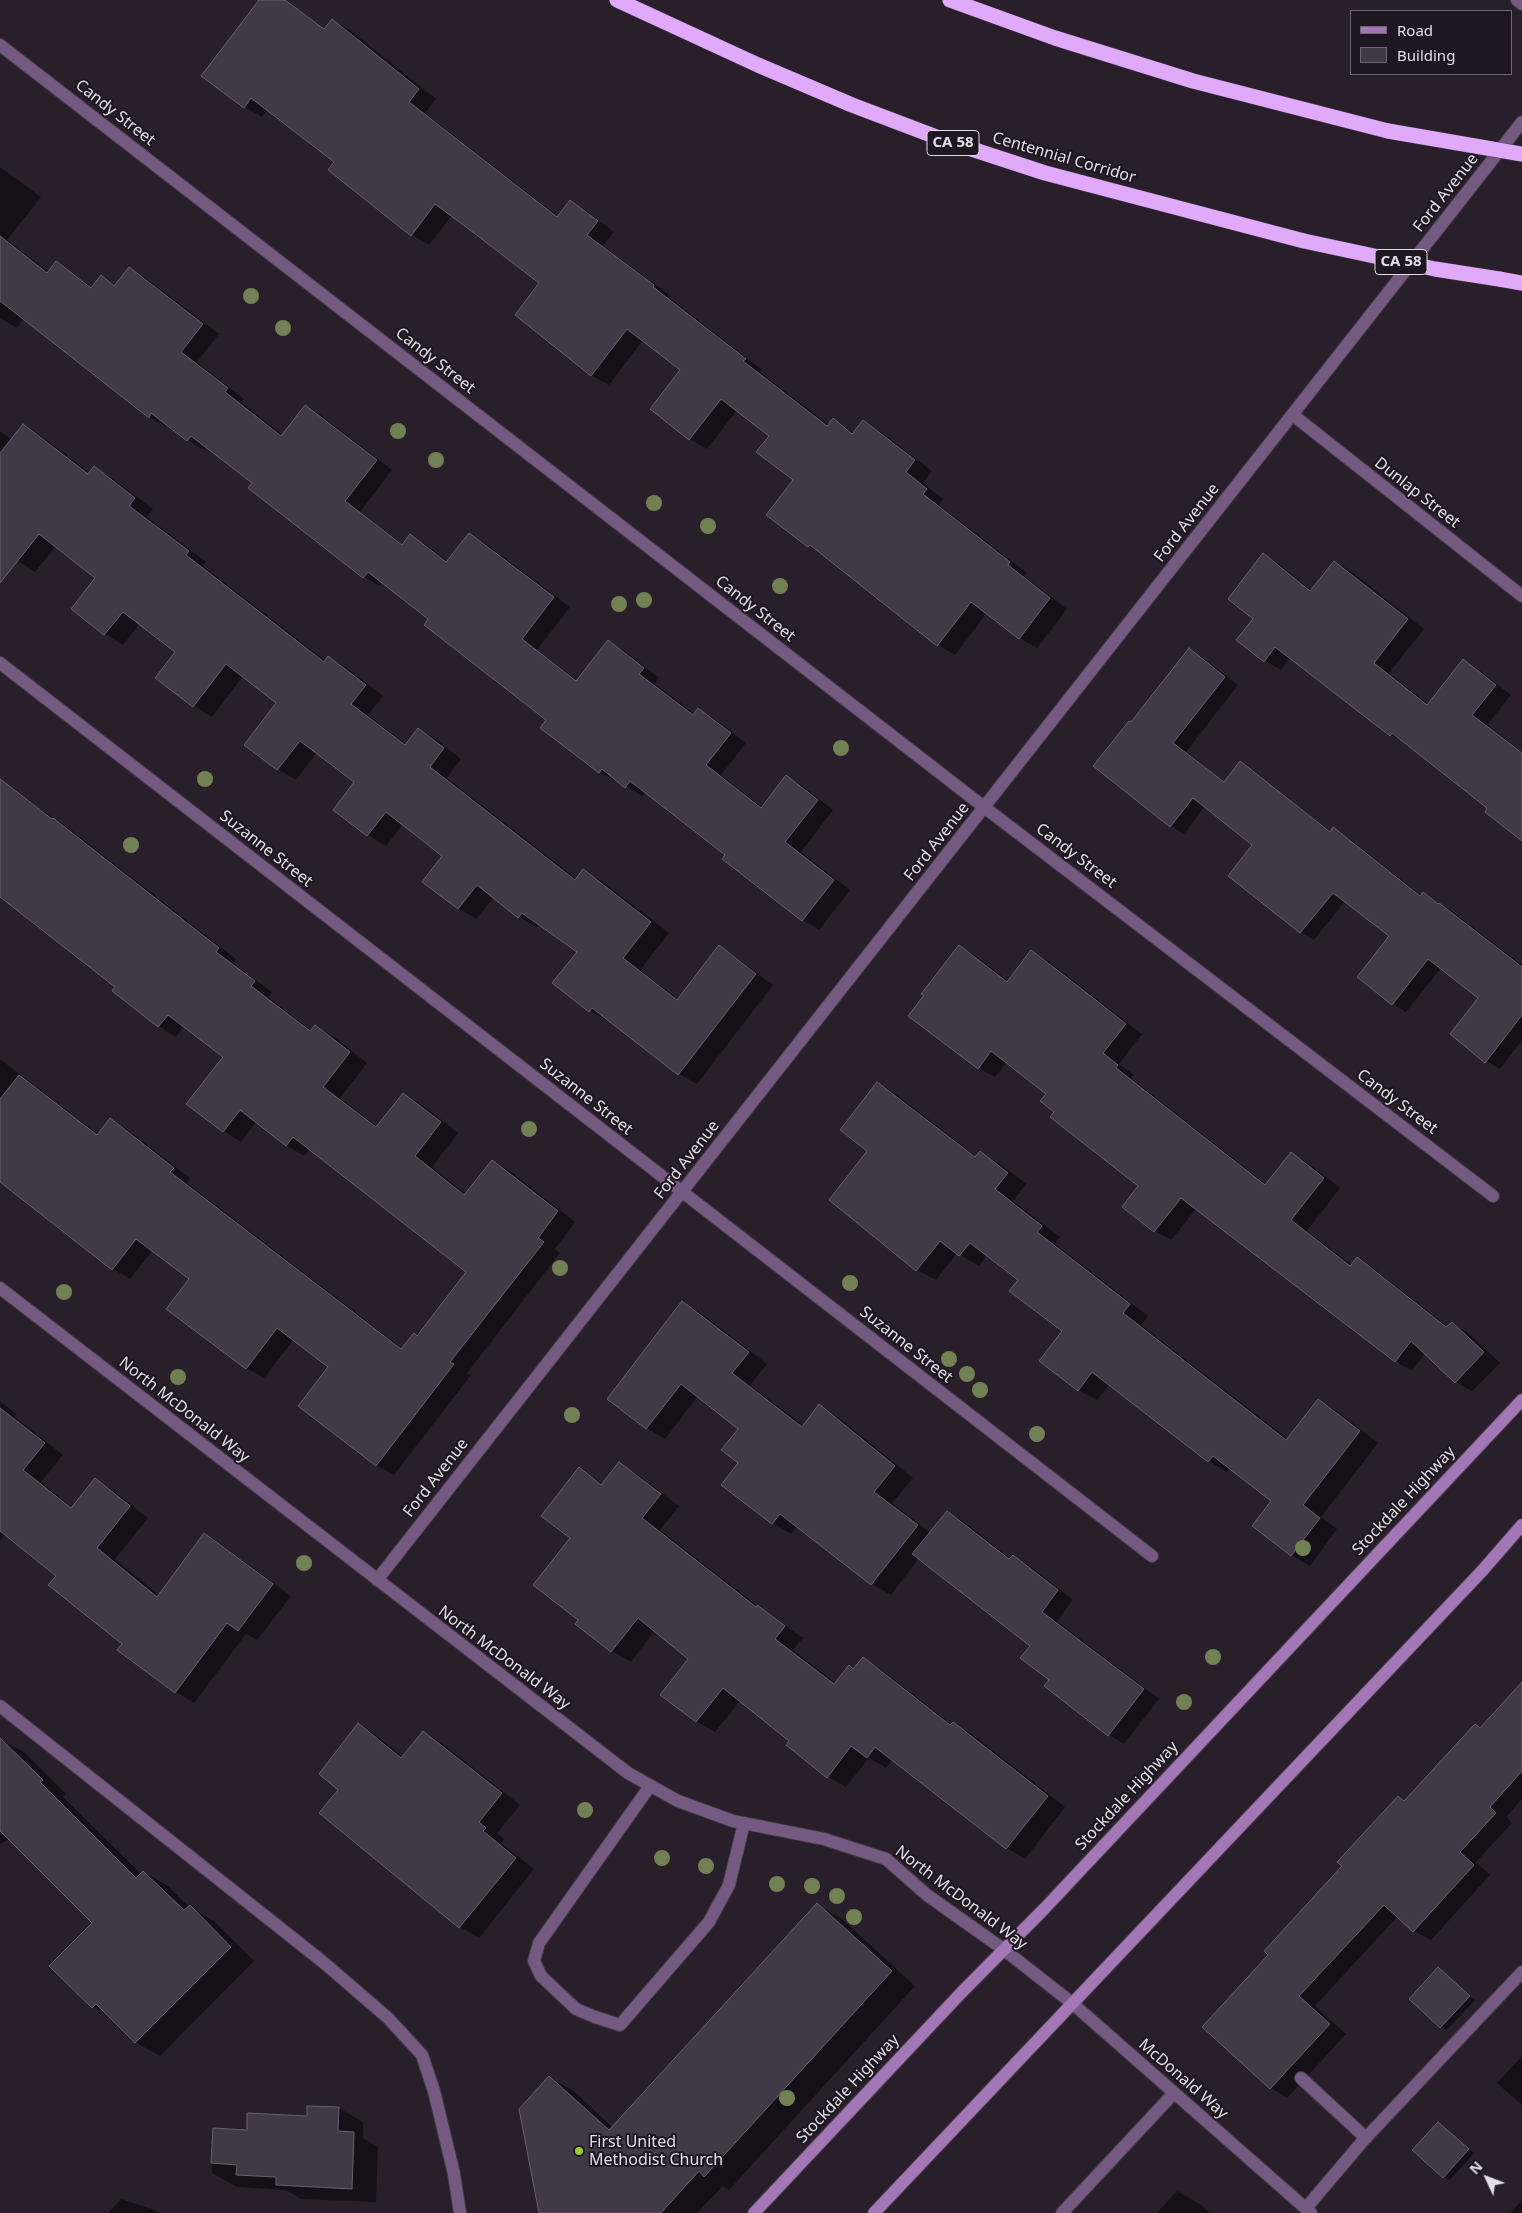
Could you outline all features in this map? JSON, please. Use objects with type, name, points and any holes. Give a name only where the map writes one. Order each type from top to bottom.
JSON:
[{"type":"highway","name":"Centennial Corridor","points":[[617,0],[758,65],[852,105],[947,141],[1046,173],[1304,241],[1435,269],[1522,283]]},
{"type":"highway","points":[[950,0],[1055,38],[1193,81],[1388,131],[1522,154]]},
{"type":"main road","name":"Stockdale Highway","points":[[754,2213],[1003,1949],[1045,1908],[1522,1400]]},
{"type":"main road","points":[[874,2213],[1482,1571],[1522,1525]]},
{"type":"street","points":[[1517,0],[1522,4]]},
{"type":"street","name":"Candy Street","points":[[0,45],[984,807],[1493,1196]]},
{"type":"street","name":"Ford Avenue","points":[[377,1580],[1522,122]]},
{"type":"street","name":"Dunlap Street","points":[[1293,415],[1522,596]]},
{"type":"street","name":"Suzanne Street","points":[[0,663],[1152,1556]]},
{"type":"street","name":"North McDonald Way","points":[[0,1288],[628,1772],[678,1801],[733,1821],[824,1839],[886,1860],[927,1895],[1031,1971]]},
{"type":"street","points":[[0,1706],[322,1962],[388,2018],[422,2055],[434,2090],[454,2174],[460,2213]]},
{"type":"street","points":[[650,1786],[539,1943],[534,1961],[541,1976],[576,2009],[595,2017],[620,2025],[709,1922],[729,1885],[744,1823]]},
{"type":"street","name":"McDonald Way","points":[[1031,1971],[1072,2003],[1309,2211]]},
{"type":"street","points":[[1309,2211],[1366,2138],[1522,1972]]},
{"type":"street","points":[[1301,2078],[1366,2138]]},
{"type":"street","points":[[1062,2213],[1174,2092]]},
{"type":"building","points":[[259,0],[285,0],[324,29],[332,19],[419,89],[409,102],[557,217],[570,200],[598,221],[587,235],[654,285],[653,287],[746,359],[743,361],[827,426],[833,418],[852,434],[863,420],[915,460],[906,472],[927,489],[923,494],[1010,562],[1008,565],[1050,598],[1019,639],[971,602],[937,646],[810,545],[808,547],[766,515],[793,480],[756,452],[769,436],[721,399],[689,440],[650,409],[680,370],[627,329],[591,376],[515,315],[539,283],[435,204],[411,236],[328,170],[334,162],[251,98],[244,108],[201,76]]},
{"type":"building","points":[[0,236],[47,273],[56,261],[91,288],[101,275],[114,286],[129,267],[203,324],[181,352],[228,388],[225,392],[281,436],[305,405],[377,460],[345,501],[402,545],[410,534],[446,562],[469,533],[554,597],[522,639],[576,681],[608,640],[644,668],[639,674],[693,715],[698,708],[731,733],[706,765],[761,808],[786,775],[818,800],[785,842],[834,880],[802,921],[722,859],[725,855],[630,781],[625,788],[602,769],[599,773],[540,728],[546,720],[424,625],[428,619],[368,572],[363,578],[248,488],[252,483],[191,436],[187,441],[151,413],[149,418],[0,301]]},
{"type":"building","points":[[23,424],[88,474],[94,466],[135,498],[129,506],[189,551],[186,555],[324,662],[328,656],[366,685],[351,704],[405,745],[418,728],[444,748],[430,767],[575,880],[583,869],[651,922],[623,958],[677,1000],[719,945],[756,974],[678,1075],[592,1008],[589,1012],[552,983],[577,952],[522,913],[518,918],[477,885],[458,909],[422,882],[442,856],[386,812],[367,836],[333,810],[354,782],[300,741],[277,770],[244,745],[276,703],[226,664],[193,707],[155,678],[175,652],[123,612],[104,635],[71,609],[95,578],[39,534],[0,583],[0,453]]},
{"type":"building","points":[[1263,553],[1310,591],[1334,561],[1408,619],[1374,663],[1427,705],[1463,659],[1496,685],[1472,715],[1522,753],[1522,841],[1485,812],[1487,808],[1392,733],[1390,736],[1275,647],[1264,662],[1236,640],[1253,619],[1228,599]]},
{"type":"building","points":[[1189,648],[1225,677],[1173,743],[1224,782],[1240,761],[1330,832],[1333,827],[1420,896],[1423,892],[1439,903],[1522,967],[1522,1015],[1485,1063],[1450,1034],[1478,998],[1428,959],[1392,1005],[1357,977],[1389,936],[1333,893],[1300,933],[1228,876],[1252,845],[1193,798],[1170,827],[1093,766],[1129,721],[1131,722]]},
{"type":"building","points":[[0,779],[53,818],[219,948],[216,952],[255,981],[251,986],[310,1031],[315,1025],[350,1052],[323,1087],[376,1127],[403,1093],[441,1122],[415,1156],[464,1195],[492,1160],[558,1211],[538,1238],[544,1242],[450,1362],[454,1364],[376,1466],[298,1406],[328,1367],[277,1328],[246,1369],[166,1309],[189,1279],[136,1239],[112,1270],[0,1182],[0,1099],[19,1075],[97,1135],[110,1118],[174,1168],[170,1172],[401,1349],[414,1333],[417,1336],[466,1272],[293,1137],[286,1146],[240,1110],[223,1132],[186,1104],[223,1057],[168,1015],[158,1027],[112,991],[115,987],[0,897]]},
{"type":"building","points":[[959,945],[1007,982],[1031,950],[1092,997],[1126,1024],[1103,1053],[1118,1065],[1116,1068],[1265,1185],[1291,1152],[1324,1178],[1291,1220],[1350,1266],[1357,1257],[1446,1327],[1452,1322],[1484,1352],[1455,1383],[1411,1341],[1395,1362],[1181,1198],[1154,1232],[1122,1207],[1138,1186],[1050,1117],[1054,1112],[1040,1101],[1046,1094],[991,1051],[978,1069],[908,1016],[924,995],[921,994]]},
{"type":"building","points":[[877,1082],[975,1157],[980,1151],[1008,1173],[995,1189],[1042,1226],[1037,1232],[1130,1304],[1123,1313],[1286,1440],[1318,1399],[1360,1431],[1303,1505],[1320,1518],[1291,1556],[1252,1526],[1271,1501],[1213,1456],[1208,1462],[1092,1372],[1078,1391],[1039,1361],[1062,1331],[1009,1291],[1018,1280],[970,1243],[959,1256],[940,1241],[916,1271],[829,1200],[867,1151],[840,1130]]},
{"type":"building","points":[[682,1301],[749,1352],[732,1373],[802,1427],[819,1404],[895,1466],[874,1492],[918,1525],[871,1585],[780,1514],[772,1524],[721,1485],[738,1463],[721,1450],[738,1429],[681,1384],[646,1429],[607,1399]]},
{"type":"building","points":[[0,1408],[45,1443],[23,1470],[71,1508],[95,1478],[130,1506],[97,1548],[157,1597],[204,1533],[273,1584],[238,1631],[227,1623],[175,1693],[117,1650],[122,1644],[48,1585],[56,1576],[0,1531]]},
{"type":"building","points":[[619,1462],[661,1494],[642,1518],[756,1607],[757,1605],[785,1626],[775,1639],[834,1684],[849,1665],[853,1669],[863,1657],[950,1725],[953,1722],[1048,1796],[1006,1849],[875,1747],[867,1758],[851,1746],[827,1778],[786,1745],[789,1741],[723,1688],[696,1722],[660,1695],[688,1659],[638,1618],[611,1652],[575,1624],[578,1620],[533,1585],[570,1538],[541,1516],[579,1467],[601,1485]]},
{"type":"building","points":[[947,1511],[1009,1559],[1013,1555],[1058,1590],[1042,1612],[1144,1689],[1108,1736],[1044,1686],[1049,1680],[1020,1658],[1030,1646],[912,1554]]},
{"type":"building","points":[[1522,1682],[1522,1771],[1490,1807],[1496,1813],[1460,1852],[1474,1865],[1413,1932],[1384,1905],[1299,1996],[1330,2024],[1270,2089],[1202,2027],[1268,1955],[1264,1951],[1342,1866],[1337,1862],[1398,1796],[1404,1801],[1475,1724],[1480,1728]]},
{"type":"building","points":[[358,1723],[401,1758],[423,1731],[502,1793],[479,1822],[486,1828],[483,1831],[516,1858],[459,1928],[319,1813],[338,1790],[319,1774]]},
{"type":"building","points":[[0,1738],[43,1780],[40,1782],[136,1878],[143,1871],[184,1910],[190,1905],[231,1947],[135,2043],[96,2004],[92,2008],[49,1966],[92,1923],[0,1831]]},
{"type":"building","points":[[817,1903],[892,1971],[704,2177],[699,2171],[661,2213],[539,2213],[519,2109],[549,2076],[609,2130]]},
{"type":"building","points":[[1438,1967],[1470,1996],[1440,2028],[1409,1999]]},
{"type":"building","points":[[307,2106],[339,2107],[338,2131],[354,2132],[352,2189],[276,2185],[276,2177],[236,2175],[237,2165],[211,2163],[213,2128],[247,2130],[247,2113],[307,2116]]},
{"type":"building","points":[[1438,2122],[1469,2149],[1443,2178],[1412,2150]]},
{"type":"place","name":"First United Methodist Church","points":[[579,2151]]}]
